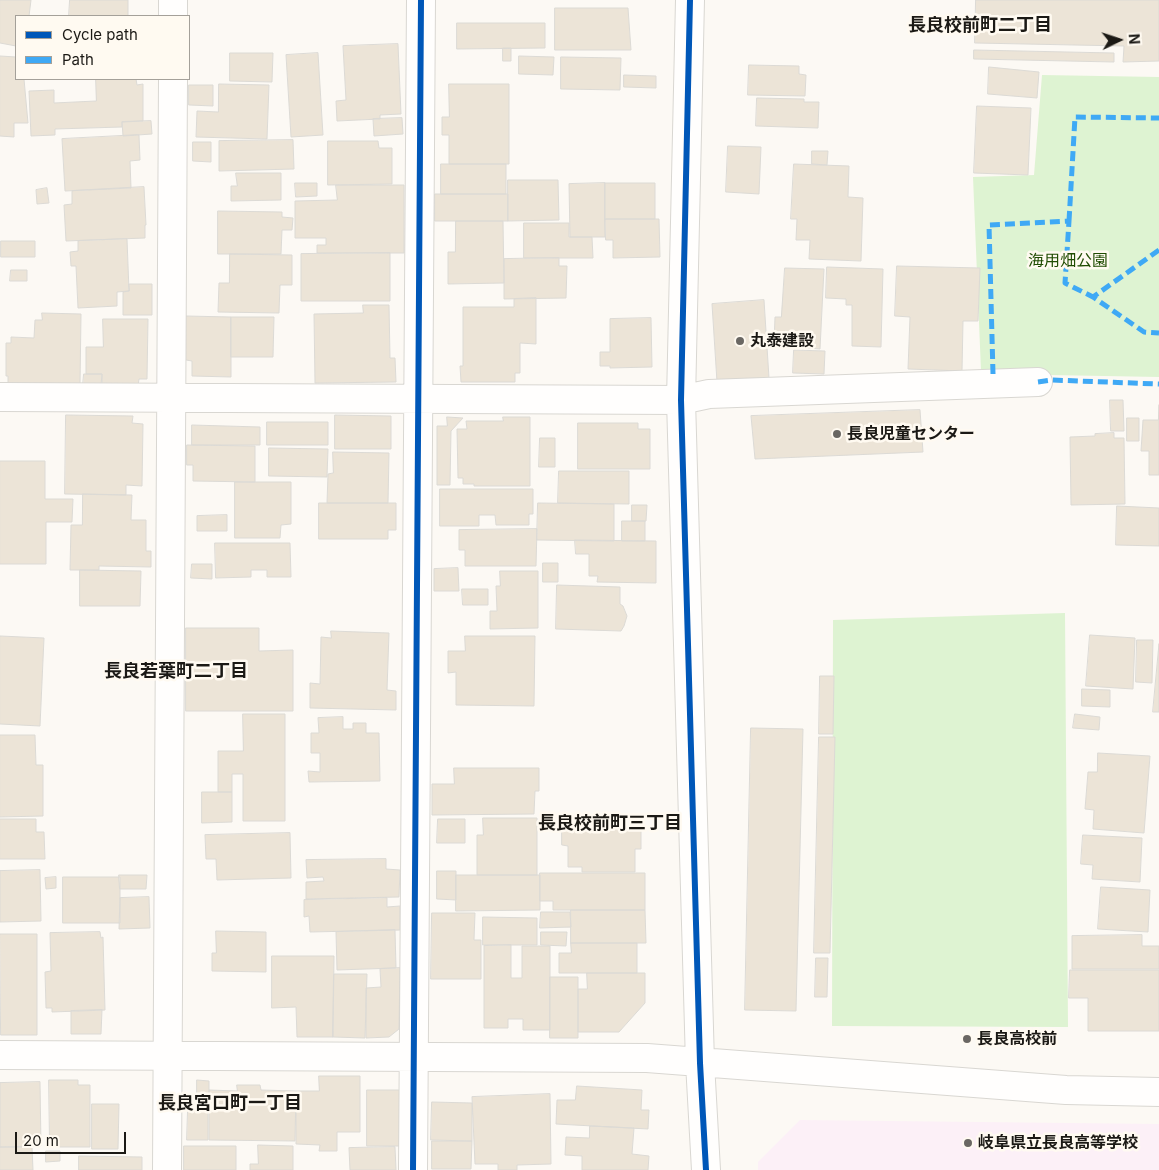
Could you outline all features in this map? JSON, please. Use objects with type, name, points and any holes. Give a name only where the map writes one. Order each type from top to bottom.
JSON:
[{"type":"street","points":[[173,0],[173,15]]},
{"type":"street","points":[[413,1170],[421,0]]},
{"type":"street","points":[[690,0],[681,400],[700,1063],[706,1170]]},
{"type":"street","points":[[167,1170],[173,80]]},
{"type":"street","points":[[0,397],[681,400],[709,394],[1038,382]]},
{"type":"street","points":[[0,1055],[647,1058],[1066,1090],[1159,1092]]},
{"type":"shaded area","name":"岐阜県立長良高等学校","points":[[800,1120],[1159,1124],[1159,1170],[758,1170],[758,1162]]},
{"type":"green space","name":"海用畑公園","points":[[1042,75],[1159,77],[1159,377],[994,374],[981,371],[973,177],[1034,175]]},
{"type":"green space","points":[[1065,613],[1068,1027],[832,1026],[833,620]]},
{"type":"building","points":[[0,0],[31,0],[29,15],[15,15],[15,46],[0,43]]},
{"type":"building","points":[[70,0],[128,0],[128,15],[69,15]]},
{"type":"building","points":[[976,0],[1159,0],[1159,61],[1123,62],[1124,46],[975,43]]},
{"type":"building","points":[[555,8],[628,8],[631,50],[555,50]]},
{"type":"building","points":[[457,23],[545,23],[545,48],[457,49]]},
{"type":"building","points":[[398,44],[401,114],[380,115],[380,119],[337,121],[336,101],[346,100],[343,46]]},
{"type":"building","points":[[503,48],[511,48],[511,61],[503,61]]},
{"type":"building","points":[[974,50],[1114,53],[1114,62],[974,59]]},
{"type":"building","points":[[230,53],[273,53],[272,82],[230,81]]},
{"type":"building","points":[[318,53],[323,135],[291,137],[286,55]]},
{"type":"building","points":[[0,56],[15,57],[15,80],[24,80],[28,123],[14,123],[14,137],[0,136]]},
{"type":"building","points":[[519,56],[554,57],[553,75],[519,74]]},
{"type":"building","points":[[561,57],[621,58],[620,90],[561,89]]},
{"type":"building","points":[[749,65],[799,66],[799,74],[806,75],[805,96],[748,95]]},
{"type":"building","points":[[989,67],[1039,72],[1037,98],[988,94]]},
{"type":"building","points":[[624,75],[656,76],[656,88],[624,87]]},
{"type":"building","points":[[96,80],[136,80],[137,85],[143,84],[143,121],[122,122],[122,127],[55,129],[55,135],[31,136],[29,91],[54,90],[54,103],[96,101]]},
{"type":"building","points":[[219,84],[269,85],[267,139],[196,137],[197,111],[218,112]]},
{"type":"building","points":[[449,84],[509,84],[509,164],[449,164],[449,135],[442,135],[442,117],[449,117]]},
{"type":"building","points":[[189,85],[213,85],[213,106],[189,105]]},
{"type":"building","points":[[757,98],[804,99],[804,102],[819,102],[818,128],[756,126]]},
{"type":"building","points":[[977,106],[1031,108],[1028,175],[974,173]]},
{"type":"building","points":[[402,118],[403,134],[374,136],[373,119]]},
{"type":"building","points":[[151,121],[152,134],[123,136],[122,122]]},
{"type":"building","points":[[139,135],[140,160],[130,161],[131,188],[65,191],[62,139]]},
{"type":"building","points":[[293,140],[294,169],[219,171],[219,141]]},
{"type":"building","points":[[328,141],[378,141],[379,148],[392,148],[392,184],[328,185]]},
{"type":"building","points":[[193,142],[211,142],[211,162],[193,161]]},
{"type":"building","points":[[728,146],[761,147],[759,194],[726,192]]},
{"type":"building","points":[[812,151],[828,151],[827,165],[812,164]]},
{"type":"building","points":[[441,164],[506,164],[506,194],[441,194]]},
{"type":"building","points":[[794,164],[849,166],[848,197],[863,198],[861,261],[809,259],[810,240],[796,240],[797,219],[791,219]]},
{"type":"building","points":[[236,173],[281,173],[281,200],[231,201],[231,186],[237,186]]},
{"type":"building","points":[[508,180],[558,180],[559,220],[508,221]]},
{"type":"building","points":[[295,183],[317,183],[317,196],[296,197]]},
{"type":"building","points":[[605,183],[605,237],[570,237],[569,184]]},
{"type":"building","points":[[605,183],[655,183],[655,219],[605,219]]},
{"type":"building","points":[[336,185],[404,185],[404,253],[317,253],[317,245],[326,245],[326,238],[295,238],[295,201],[337,200]]},
{"type":"building","points":[[144,187],[145,238],[66,241],[64,205],[72,204],[72,191]]},
{"type":"building","points":[[47,188],[49,203],[37,204],[36,190]]},
{"type":"building","points":[[435,194],[508,194],[508,221],[435,221]]},
{"type":"building","points":[[218,211],[282,212],[282,217],[293,218],[292,230],[282,230],[281,254],[218,254]]},
{"type":"building","points":[[605,219],[659,219],[660,257],[613,258],[613,240],[606,240]]},
{"type":"building","points":[[456,221],[503,221],[504,283],[448,284],[448,252],[455,252]]},
{"type":"building","points":[[524,223],[569,223],[569,237],[592,237],[593,258],[524,258]]},
{"type":"building","points":[[127,239],[129,291],[117,292],[117,306],[78,308],[76,266],[71,266],[70,252],[78,251],[78,241]]},
{"type":"building","points":[[1,241],[35,241],[35,257],[1,257]]},
{"type":"building","points":[[390,253],[390,301],[301,301],[301,254]]},
{"type":"building","points":[[230,254],[292,255],[292,285],[280,285],[279,313],[218,312],[219,283],[229,283]]},
{"type":"building","points":[[559,258],[559,266],[567,266],[566,298],[504,299],[504,259]]},
{"type":"building","points":[[897,266],[980,268],[978,321],[963,321],[962,371],[908,369],[910,317],[895,316]]},
{"type":"building","points":[[827,267],[883,269],[881,347],[852,346],[852,305],[846,305],[846,299],[826,298]]},
{"type":"building","points":[[785,268],[824,269],[820,349],[794,347],[794,343],[774,342],[775,317],[781,317]]},
{"type":"building","points":[[11,270],[27,270],[27,281],[10,281]]},
{"type":"building","points":[[129,284],[152,284],[152,315],[123,315],[123,292],[129,291]]},
{"type":"building","points":[[536,298],[536,344],[520,343],[520,373],[515,373],[515,382],[461,382],[460,366],[463,366],[463,307],[514,307],[514,299]]},
{"type":"building","name":"丸泰建設","points":[[764,300],[769,378],[717,382],[712,304]]},
{"type":"building","points":[[363,305],[389,305],[390,358],[395,358],[396,382],[315,383],[314,314],[363,313]]},
{"type":"building","points":[[42,313],[81,314],[80,385],[8,384],[8,376],[6,376],[6,343],[11,343],[11,337],[34,338],[35,320],[42,320]]},
{"type":"building","points":[[186,316],[231,317],[231,377],[192,376],[192,361],[186,360]]},
{"type":"building","points":[[231,317],[274,317],[273,357],[231,357]]},
{"type":"building","points":[[651,318],[652,367],[610,368],[610,366],[600,366],[600,352],[610,352],[610,319]]},
{"type":"building","points":[[103,319],[148,319],[147,379],[139,379],[138,386],[102,385],[102,374],[86,374],[86,347],[103,347]]},
{"type":"building","points":[[794,350],[825,351],[824,374],[793,373]]},
{"type":"building","points":[[84,374],[102,374],[101,385],[83,385]]},
{"type":"building","points":[[1110,400],[1123,400],[1124,431],[1111,431]]},
{"type":"building","points":[[1159,405],[1159,475],[1149,475],[1149,451],[1141,451],[1143,420],[1158,420]]},
{"type":"building","name":"長良児童センター","points":[[920,410],[923,452],[755,459],[751,416]]},
{"type":"building","points":[[66,415],[133,416],[132,423],[143,424],[142,486],[126,485],[126,495],[65,494]]},
{"type":"building","points":[[335,415],[391,416],[391,449],[335,449]]},
{"type":"building","points":[[447,417],[463,418],[451,431],[450,485],[437,485],[437,426],[447,426]]},
{"type":"building","points":[[503,417],[530,417],[530,486],[474,486],[474,484],[463,484],[463,478],[458,478],[457,429],[467,429],[466,421],[503,421]]},
{"type":"building","points":[[1127,418],[1139,418],[1139,441],[1127,441]]},
{"type":"building","points":[[267,422],[328,422],[328,445],[267,445]]},
{"type":"building","points":[[578,423],[638,423],[638,429],[650,429],[650,469],[578,469]]},
{"type":"building","points":[[192,425],[260,427],[260,445],[192,445]]},
{"type":"building","points":[[1114,433],[1114,438],[1124,438],[1125,504],[1071,505],[1070,437]]},
{"type":"building","points":[[540,438],[555,438],[555,467],[539,467]]},
{"type":"building","points":[[187,445],[255,446],[255,482],[193,481],[193,465],[187,465]]},
{"type":"building","points":[[269,448],[328,449],[327,477],[269,476]]},
{"type":"building","points":[[333,452],[389,453],[388,503],[327,503],[328,474],[333,473]]},
{"type":"building","points":[[0,461],[45,461],[45,499],[73,499],[72,522],[46,522],[46,564],[0,564]]},
{"type":"building","points":[[559,471],[629,471],[629,504],[558,503]]},
{"type":"building","points":[[235,482],[291,482],[291,524],[281,525],[280,538],[235,538]]},
{"type":"building","points":[[440,489],[533,489],[533,514],[529,514],[529,525],[496,525],[495,515],[479,515],[479,526],[440,526]]},
{"type":"building","points":[[83,494],[132,495],[131,520],[146,520],[146,551],[151,551],[151,567],[99,566],[99,570],[70,570],[71,525],[82,525]]},
{"type":"building","points":[[319,503],[396,503],[396,530],[388,530],[388,539],[319,539]]},
{"type":"building","points":[[538,503],[614,504],[614,541],[537,540]]},
{"type":"building","points":[[632,505],[647,505],[646,521],[632,521]]},
{"type":"building","points":[[1117,506],[1159,508],[1159,546],[1116,545]]},
{"type":"building","points":[[227,515],[227,531],[197,531],[197,516]]},
{"type":"building","points":[[622,521],[645,521],[645,541],[622,541]]},
{"type":"building","points":[[537,529],[536,566],[465,566],[465,550],[459,550],[459,530]]},
{"type":"building","points":[[575,540],[656,541],[656,583],[597,582],[598,576],[589,576],[589,554],[576,554]]},
{"type":"building","points":[[215,543],[290,543],[291,577],[267,577],[267,570],[251,570],[251,577],[216,578]]},
{"type":"building","points":[[543,563],[558,563],[558,582],[543,582]]},
{"type":"building","points":[[192,564],[212,564],[212,579],[191,578]]},
{"type":"building","points":[[458,568],[459,591],[434,591],[434,569]]},
{"type":"building","points":[[80,570],[141,571],[140,606],[80,606]]},
{"type":"building","points":[[500,571],[538,571],[538,628],[490,629],[490,611],[497,611],[496,586],[500,586]]},
{"type":"building","points":[[557,585],[620,587],[620,604],[623,606],[627,616],[621,631],[556,629]]},
{"type":"building","points":[[462,589],[488,589],[488,605],[463,605]]},
{"type":"building","points":[[186,628],[259,628],[259,651],[293,650],[293,711],[186,711]]},
{"type":"building","points":[[331,631],[389,633],[387,690],[396,691],[396,710],[310,708],[310,683],[320,684],[321,637],[331,638]]},
{"type":"building","points":[[1090,635],[1135,638],[1133,689],[1086,686]]},
{"type":"building","points":[[0,636],[44,638],[40,726],[0,724]]},
{"type":"building","points":[[465,636],[535,636],[534,706],[456,705],[456,672],[448,673],[448,651],[465,651]]},
{"type":"building","points":[[1137,640],[1153,640],[1152,683],[1136,682]]},
{"type":"building","points":[[1159,644],[1159,712],[1153,712]]},
{"type":"building","points":[[820,676],[834,676],[833,734],[819,734]]},
{"type":"building","points":[[1082,689],[1110,690],[1110,707],[1082,706]]},
{"type":"building","points":[[243,714],[285,714],[285,821],[243,821],[243,774],[232,774],[232,792],[218,792],[218,751],[243,751]]},
{"type":"building","points":[[1075,714],[1100,717],[1099,730],[1073,728]]},
{"type":"building","points":[[343,717],[343,729],[353,729],[353,723],[366,723],[366,733],[379,733],[380,781],[309,782],[308,771],[320,772],[320,753],[311,753],[311,733],[319,733],[318,718]]},
{"type":"building","points":[[751,728],[803,729],[796,1011],[745,1010]]},
{"type":"building","points":[[0,735],[35,735],[36,765],[43,765],[43,816],[0,817]]},
{"type":"building","points":[[819,737],[835,737],[830,953],[814,953]]},
{"type":"building","points":[[1098,753],[1150,756],[1144,833],[1093,829],[1094,810],[1085,809],[1088,772],[1097,772]]},
{"type":"building","points":[[454,768],[539,768],[539,791],[535,791],[534,814],[432,815],[432,784],[454,784]]},
{"type":"building","points":[[202,792],[232,792],[232,822],[202,823]]},
{"type":"building","points":[[483,818],[537,818],[537,875],[477,875],[477,835],[483,835]]},
{"type":"building","points":[[0,819],[36,819],[36,832],[44,832],[45,859],[0,859]]},
{"type":"building","points":[[438,819],[465,819],[465,843],[437,843]]},
{"type":"building","points":[[562,829],[641,829],[641,849],[635,849],[635,872],[582,872],[582,867],[568,867],[568,846],[562,845]]},
{"type":"building","points":[[290,833],[291,878],[217,880],[216,859],[206,859],[205,835]]},
{"type":"building","points":[[1083,835],[1142,838],[1140,882],[1092,879],[1093,865],[1081,864]]},
{"type":"building","points":[[386,859],[386,869],[400,870],[399,897],[306,899],[306,882],[324,881],[323,877],[307,878],[306,860]]},
{"type":"building","points":[[40,870],[41,921],[0,922],[0,871]]},
{"type":"building","points":[[437,871],[456,871],[456,900],[437,899]]},
{"type":"building","points":[[540,873],[645,873],[645,910],[553,910],[553,901],[540,901]]},
{"type":"building","points":[[119,875],[147,875],[146,889],[120,889]]},
{"type":"building","points":[[456,875],[540,875],[540,910],[456,911]]},
{"type":"building","points":[[56,877],[56,888],[46,889],[45,878]]},
{"type":"building","points":[[63,877],[120,877],[120,923],[63,923]]},
{"type":"building","points":[[1101,887],[1150,890],[1148,932],[1098,929]]},
{"type":"building","points":[[149,897],[150,928],[119,929],[120,898]]},
{"type":"building","points":[[387,898],[387,907],[400,906],[400,930],[310,932],[309,916],[304,917],[304,900]]},
{"type":"building","points":[[571,910],[645,910],[646,943],[571,943]]},
{"type":"building","points":[[541,912],[570,912],[571,927],[540,928]]},
{"type":"building","points":[[432,913],[475,913],[474,940],[481,940],[481,979],[431,979]]},
{"type":"building","points":[[483,917],[537,918],[537,945],[483,945]]},
{"type":"building","points":[[395,930],[396,968],[337,970],[336,932]]},
{"type":"building","points":[[216,931],[266,932],[266,972],[212,971],[212,953],[216,953]]},
{"type":"building","points":[[100,932],[101,938],[103,937],[105,1010],[52,1012],[52,1008],[46,1008],[45,972],[51,971],[50,933]]},
{"type":"building","points":[[541,932],[567,932],[566,946],[541,945]]},
{"type":"building","points":[[0,934],[37,934],[37,1035],[1,1035]]},
{"type":"building","points":[[1142,935],[1142,946],[1159,946],[1159,969],[1072,969],[1072,936]]},
{"type":"building","points":[[571,943],[637,943],[637,973],[559,973],[559,953],[571,953]]},
{"type":"building","points":[[511,945],[511,978],[522,978],[522,946],[550,946],[550,1030],[523,1030],[523,1019],[508,1019],[508,1028],[484,1028],[484,946]]},
{"type":"building","points":[[272,956],[334,956],[333,1037],[297,1037],[296,1007],[272,1008]]},
{"type":"building","points":[[816,958],[828,958],[827,997],[815,997]]},
{"type":"building","points":[[400,968],[399,1029],[389,1037],[366,1038],[366,988],[381,987],[380,969]]},
{"type":"building","points":[[1070,970],[1159,970],[1159,1031],[1088,1031],[1088,998],[1069,998]]},
{"type":"building","points":[[587,973],[645,973],[645,1003],[619,1032],[578,1032],[578,989],[587,989]]},
{"type":"building","points":[[334,974],[367,974],[365,1038],[333,1037]]},
{"type":"building","points":[[550,977],[578,977],[578,1038],[550,1038]]},
{"type":"building","points":[[102,1010],[101,1034],[71,1034],[71,1011]]},
{"type":"building","points":[[319,1076],[360,1076],[360,1132],[337,1132],[337,1151],[319,1151],[320,1145],[296,1144],[296,1091],[319,1091]]},
{"type":"building","points":[[49,1080],[78,1080],[78,1085],[90,1085],[90,1147],[50,1147]]},
{"type":"building","points":[[197,1080],[209,1081],[209,1107],[197,1107]]},
{"type":"building","points":[[40,1082],[41,1146],[0,1147],[0,1083]]},
{"type":"building","points":[[237,1085],[260,1085],[261,1090],[296,1091],[295,1141],[209,1140],[209,1090],[237,1091]]},
{"type":"building","points":[[577,1086],[642,1090],[641,1110],[649,1110],[648,1129],[556,1124],[557,1100],[575,1100]]},
{"type":"building","points":[[367,1090],[401,1090],[400,1146],[367,1146]]},
{"type":"building","points":[[550,1094],[551,1164],[517,1165],[517,1170],[498,1170],[498,1164],[475,1164],[472,1097]]},
{"type":"building","points":[[432,1102],[472,1103],[472,1141],[431,1140]]},
{"type":"building","points":[[92,1104],[119,1104],[118,1149],[92,1149]]},
{"type":"building","points":[[188,1109],[208,1109],[208,1140],[187,1140]]},
{"type":"building","points":[[590,1126],[634,1128],[632,1154],[649,1156],[648,1170],[582,1170],[582,1156],[565,1155],[566,1137],[589,1138]]},
{"type":"building","points":[[432,1141],[472,1141],[471,1169],[432,1169]]},
{"type":"building","points":[[258,1145],[293,1146],[293,1170],[250,1170],[250,1164],[258,1164]]},
{"type":"building","points":[[184,1146],[236,1146],[236,1170],[184,1170]]},
{"type":"building","points":[[0,1147],[32,1147],[33,1170],[0,1170]]},
{"type":"building","points":[[395,1147],[396,1170],[350,1170],[349,1148]]},
{"type":"building","points":[[46,1151],[60,1151],[60,1161],[46,1162]]},
{"type":"building","points":[[79,1156],[142,1157],[142,1170],[79,1170]]},
{"type":"marked path","points":[[1069,221],[1075,117],[1159,118]]},
{"type":"marked path","points":[[993,374],[989,225],[1069,221],[1065,283],[1093,297]]},
{"type":"marked path","points":[[1159,250],[1093,297],[1144,332],[1159,333]]},
{"type":"marked path","points":[[1038,382],[1052,380],[1159,384]]},
{"type":"cycle path","points":[[413,1170],[421,0]]},
{"type":"cycle path","points":[[690,0],[681,400],[700,1063],[706,1170]]},
{"type":"place","name":"丸泰建設","points":[[740,341]]},
{"type":"place","name":"長良児童センター","points":[[837,434]]},
{"type":"place","name":"長良高校前","points":[[967,1039]]},
{"type":"place","name":"岐阜県立長良高等学校","points":[[968,1143]]},
{"type":"district","name":"長良校前町二丁目","points":[[980,26]]},
{"type":"district","name":"長良若葉町二丁目","points":[[176,672]]},
{"type":"district","name":"長良校前町三丁目","points":[[610,824]]},
{"type":"district","name":"長良宮口町一丁目","points":[[230,1104]]}]
